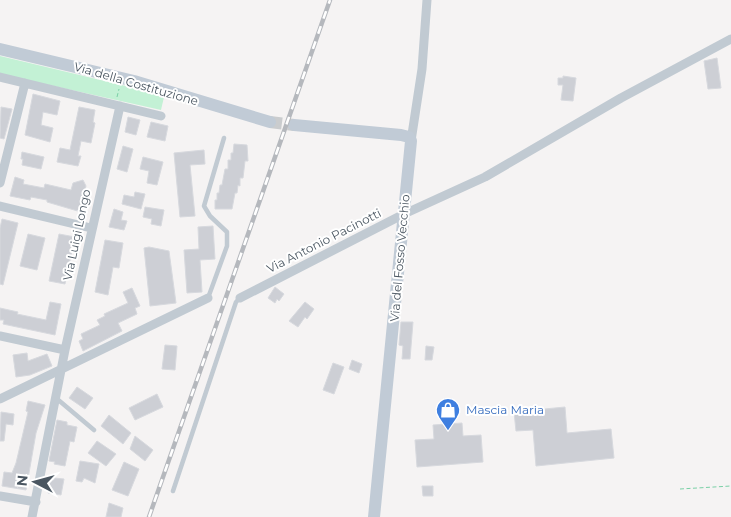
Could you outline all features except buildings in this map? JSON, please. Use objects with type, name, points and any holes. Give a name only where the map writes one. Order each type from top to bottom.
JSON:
[{"type":"street","name":"Via del Fosso Vecchio","points":[[374,517],[411,141],[422,69],[427,0]]},
{"type":"street","name":"Via Antonio Pacinotti","points":[[240,298],[404,214],[485,177],[629,94],[731,39]]},
{"type":"street","name":"Via della Costituzione","points":[[0,49],[121,78],[270,122]]},
{"type":"street","points":[[0,77],[161,116]]},
{"type":"street","points":[[0,183],[25,83]]},
{"type":"street","name":"Via Luigi Longo","points":[[32,517],[117,105]]},
{"type":"street","points":[[294,124],[401,135],[411,141]]},
{"type":"street","points":[[0,206],[91,228]]},
{"type":"street","points":[[0,399],[208,298]]},
{"type":"street","points":[[0,336],[65,350]]},
{"type":"street","points":[[37,382],[48,384],[57,394]]},
{"type":"street","points":[[0,496],[36,502]]},
{"type":"lane","points":[[208,298],[227,246],[228,238],[227,232],[210,216],[204,206],[224,138]]},
{"type":"lane","name":"Via Antonio Pacinotti","points":[[173,491],[236,302],[240,298]]},
{"type":"lane","points":[[57,394],[94,430]]},
{"type":"path","points":[[117,105],[121,78]]},
{"type":"path","points":[[680,489],[731,486]]},
{"type":"green space","points":[[0,56],[164,97],[161,110],[0,74]]},
{"type":"tunnel","points":[[270,122],[294,125]]},
{"type":"railway","points":[[149,517],[330,0]]},
{"type":"place","name":"Mascia Maria","points":[[448,431]]}]
